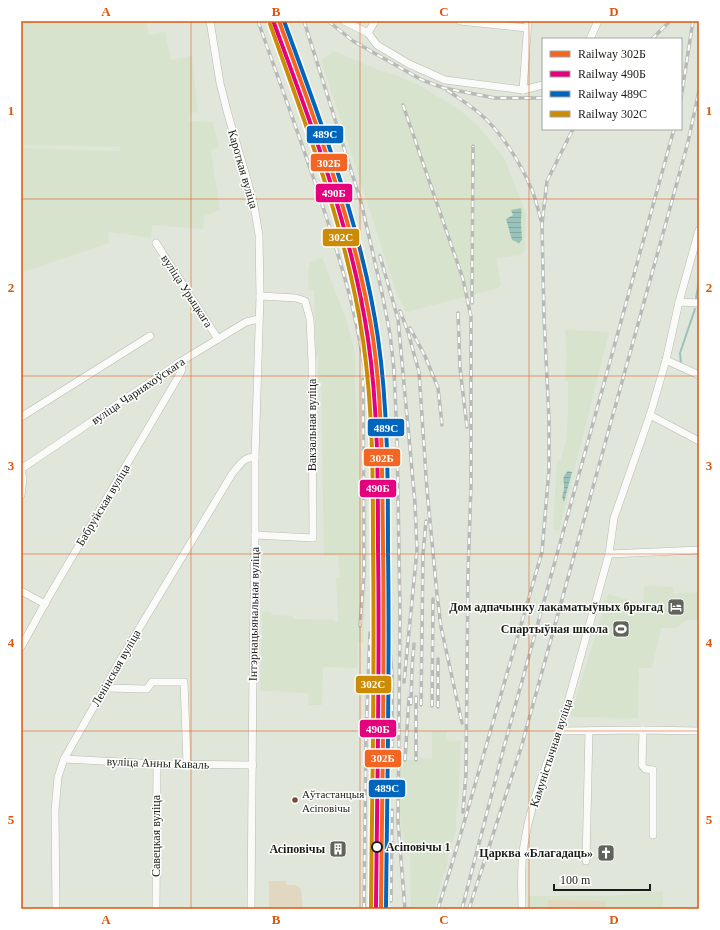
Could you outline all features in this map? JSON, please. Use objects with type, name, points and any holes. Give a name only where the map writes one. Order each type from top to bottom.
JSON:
[{"type":"street","name":"Кароткая вуліца","points":[[210,21],[222,90],[257,219],[260,251],[259,319]]},
{"type":"street","points":[[344,21],[368,33],[377,45],[409,64],[445,80],[523,90],[542,84]]},
{"type":"street","points":[[368,33],[375,21]]},
{"type":"street","points":[[460,21],[527,24],[523,90]]},
{"type":"street","points":[[590,38],[598,21]]},
{"type":"street","name":"Камуністычная вуліца","points":[[522,909],[524,845],[535,800],[550,754],[560,731],[609,554],[614,518],[650,415],[666,360],[679,302],[699,230]]},
{"type":"street","name":"вуліца Урыцкага","points":[[156,243],[218,339]]},
{"type":"street","name":"Вакзальная вуліца","points":[[256,535],[313,538],[312,369],[310,319],[306,301],[296,298],[260,296]]},
{"type":"street","points":[[679,302],[699,303]]},
{"type":"street","name":"вуліца Чарняхоўскага","points":[[21,469],[180,362],[246,322],[259,319]]},
{"type":"street","name":"Інтэрнацыянальная вуліца","points":[[251,909],[253,666],[256,535],[255,457],[259,319]]},
{"type":"street","points":[[21,417],[150,336]]},
{"type":"street","points":[[666,360],[699,374]]},
{"type":"street","name":"Бабруйская вуліца","points":[[21,647],[180,374],[182,369],[180,362]]},
{"type":"street","points":[[650,415],[699,441]]},
{"type":"street","name":"Ленінская вуліца","points":[[56,909],[55,811],[58,777],[64,759],[106,688],[125,652],[232,474],[244,460],[255,457]]},
{"type":"street","points":[[21,469],[23,488],[21,495]]},
{"type":"street","points":[[609,554],[699,550]]},
{"type":"street","points":[[21,591],[45,604]]},
{"type":"street","points":[[106,688],[146,689],[152,682],[184,682],[187,764]]},
{"type":"street","points":[[643,730],[642,765],[645,769],[653,770],[653,835]]},
{"type":"street","points":[[560,731],[699,731]]},
{"type":"street","points":[[586,861],[589,731]]},
{"type":"street","name":"вуліца Анны Каваль","points":[[64,759],[156,764],[252,765]]},
{"type":"street","name":"Савецкая вуліца","points":[[156,764],[156,909]]},
{"type":"shaded area","points":[[21,21],[146,21],[149,35],[165,32],[171,60],[192,56],[198,112],[190,113],[189,121],[213,122],[219,147],[212,149],[211,152],[220,210],[204,216],[203,229],[152,225],[151,238],[108,232],[109,243],[29,270],[21,271],[21,148],[120,151],[120,147],[21,145]]},
{"type":"shaded area","points":[[334,51],[383,72],[385,71],[417,84],[458,109],[477,124],[505,160],[526,214],[525,249],[522,255],[496,258],[501,285],[498,288],[407,312],[398,298],[321,60]]},
{"type":"shaded area","points":[[322,257],[346,319],[353,344],[356,368],[355,379],[359,465],[358,487],[367,488],[367,565],[363,643],[357,643],[357,667],[323,667],[322,705],[309,705],[308,693],[260,691],[262,612],[270,612],[272,615],[293,616],[293,619],[335,620],[335,622],[338,622],[336,578],[340,578],[338,555],[324,556],[321,382],[318,381],[318,357],[316,356],[314,290],[309,290],[308,272],[310,263]]},
{"type":"shaded area","points":[[565,330],[609,332],[559,531],[553,529],[557,461],[561,460],[566,440],[568,414],[568,381],[565,381],[567,351]]},
{"type":"shaded area","points":[[644,586],[673,587],[673,594],[699,592],[699,620],[686,620],[677,628],[661,628],[652,668],[639,668],[638,718],[570,717],[608,594],[643,604]]},
{"type":"shaded area","points":[[432,731],[447,731],[446,740],[461,741],[456,831],[453,841],[450,843],[446,872],[444,873],[434,909],[411,909],[410,853],[405,854],[400,818],[400,760],[420,760],[420,758],[432,758]]},
{"type":"shaded area","points":[[269,881],[286,881],[287,885],[295,885],[301,889],[303,909],[269,909]]},
{"type":"shaded area","points":[[663,891],[663,909],[529,909],[529,896],[611,896]]},
{"type":"shaded area","points":[[548,900],[605,901],[606,909],[548,909]]},
{"type":"water","points":[[521,208],[522,240],[519,243],[512,240],[506,219],[513,215],[511,210]]},
{"type":"water","points":[[568,471],[572,472],[564,502],[562,497],[564,489],[563,478]]},
{"type":"waterway","points":[[696,298],[699,282]]},
{"type":"waterway","points":[[681,364],[680,353],[695,309]]},
{"type":"railway","points":[[258,21],[305,153],[337,252],[353,310],[367,384]]},
{"type":"railway","points":[[273,21],[318,147],[350,248],[362,309],[371,371],[377,466],[373,909]]},
{"type":"railway","points":[[304,21],[361,202],[390,334],[394,370],[397,437],[400,612],[398,822],[405,909]]},
{"type":"railway","points":[[328,21],[353,41],[422,80],[444,88],[495,98],[542,98]]},
{"type":"railway","points":[[653,38],[670,21]]},
{"type":"railway","points":[[682,92],[693,21]]},
{"type":"railway","points":[[447,90],[478,112],[502,138],[516,158],[527,179],[541,220]]},
{"type":"railway","points":[[469,909],[521,748],[678,179],[699,91]]},
{"type":"railway","points":[[403,105],[463,279],[471,317],[471,485],[468,573],[466,773],[463,812]]},
{"type":"railway","points":[[438,909],[542,552],[549,470],[549,420],[544,316],[542,224],[547,181],[572,130]]},
{"type":"railway","points":[[462,909],[505,743],[674,130]]},
{"type":"railway","points":[[472,303],[473,146]]},
{"type":"railway","points":[[380,256],[398,319],[415,503],[417,550],[404,682]]},
{"type":"railway","points":[[400,311],[408,332],[419,372],[427,490],[441,627],[462,723]]},
{"type":"railway","points":[[458,313],[460,368],[467,427]]},
{"type":"railway","points":[[410,328],[425,356],[438,388],[442,425]]},
{"type":"railway","points":[[360,626],[364,573],[363,379]]},
{"type":"railway","points":[[421,705],[423,554],[426,521]]},
{"type":"railway","points":[[384,573],[392,676],[392,762]]},
{"type":"railway","points":[[432,706],[433,599]]},
{"type":"railway","points":[[364,909],[366,734],[370,633]]},
{"type":"railway","points":[[411,704],[414,644]]},
{"type":"railway","points":[[438,659],[438,707]]},
{"type":"railway","points":[[416,697],[416,760]]},
{"type":"railway","points":[[405,760],[409,698]]},
{"type":"railway","points":[[386,819],[387,755]]},
{"type":"railway","points":[[391,901],[392,810]]},
{"type":"railway","points":[[386,893],[386,909]]},
{"type":"rail line","name":"302Б","points":[[279,21],[321,138],[346,217],[366,297],[379,389],[384,591],[381,909]]},
{"type":"rail line","name":"489С","points":[[284,21],[326,138],[351,217],[371,297],[381,364],[387,444],[389,596],[386,909]]},
{"type":"rail line","name":"490Б","points":[[274,23],[329,179],[352,258],[368,339],[374,390],[377,443],[379,592],[376,909]]},
{"type":"rail line","name":"302С","points":[[270,24],[324,180],[347,259],[363,340],[369,391],[372,444],[374,592],[371,909]]},
{"type":"place","name":"Дом адпачынку лакаматыўных брыгад","points":[[676,607]]},
{"type":"place","name":"Спартыўная школа","points":[[621,629]]},
{"type":"place","name":"Аўтастанцыя Асіповічы","points":[[295,800]]},
{"type":"place","name":"Асіповічы 1","points":[[377,847]]},
{"type":"place","name":"Асіповічы","points":[[338,849]]},
{"type":"place","name":"Царква «Благадаць»","points":[[606,853]]}]
